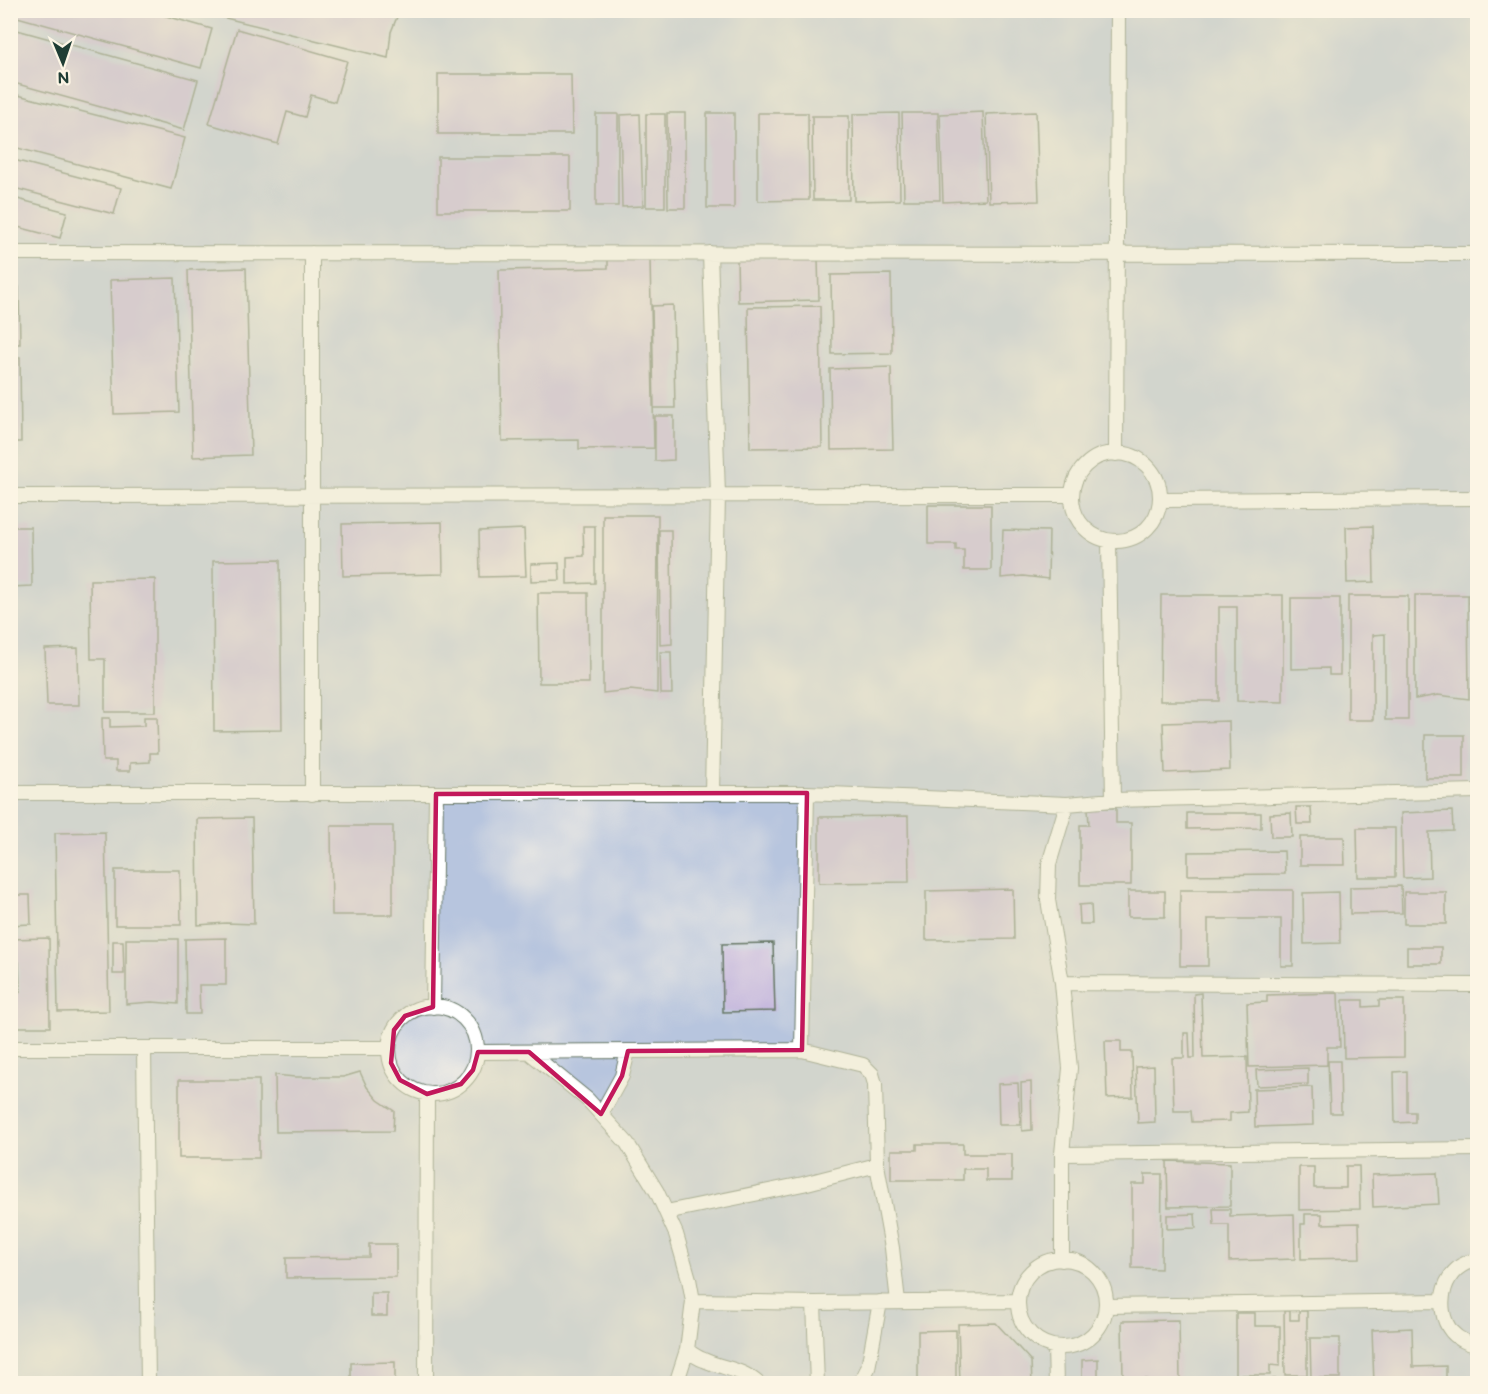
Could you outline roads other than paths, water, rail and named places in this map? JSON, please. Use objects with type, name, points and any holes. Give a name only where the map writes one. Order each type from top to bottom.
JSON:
[{"type":"street","points":[[1116,454],[1118,10]]},
{"type":"street","points":[[10,253],[1478,254]]},
{"type":"street","points":[[312,253],[312,794]]},
{"type":"street","points":[[710,253],[718,495],[712,793]]},
{"type":"street","points":[[1121,453],[1136,458],[1150,470],[1158,484],[1160,500],[1155,518],[1143,532],[1129,539],[1109,541],[1095,537],[1083,527],[1073,511],[1072,495],[1076,477],[1088,463],[1102,455],[1121,453]]},
{"type":"street","points":[[10,496],[1072,495]]},
{"type":"street","points":[[1160,500],[1478,498]]},
{"type":"street","points":[[1109,541],[1113,800]]},
{"type":"street","points":[[10,793],[807,793],[1067,804],[1113,800],[1478,791]]},
{"type":"street","points":[[802,1050],[807,793]]},
{"type":"street","points":[[434,1007],[436,794]]},
{"type":"street","points":[[1062,1260],[1062,1154],[1070,1068],[1062,983],[1048,900],[1049,864],[1067,804]]},
{"type":"street","points":[[1062,983],[1478,984]]},
{"type":"street","points":[[434,1007],[454,1011],[468,1023],[476,1037],[478,1052],[473,1070],[461,1084],[447,1092],[427,1094],[413,1089],[400,1080],[391,1063],[389,1048],[394,1030],[405,1016],[420,1008],[434,1007]]},
{"type":"street","points":[[10,1048],[389,1048]]},
{"type":"street","points":[[144,1048],[148,1383]]},
{"type":"street","points":[[478,1052],[802,1050],[863,1065],[872,1074],[875,1084],[877,1165],[890,1236],[898,1302]]},
{"type":"street","points":[[601,1114],[622,1076],[628,1051]]},
{"type":"street","points":[[529,1052],[588,1100],[627,1143],[657,1192],[676,1234],[693,1301],[687,1350],[676,1383]]},
{"type":"street","points":[[426,1383],[427,1094]]},
{"type":"street","points":[[1062,1154],[1478,1149]]},
{"type":"street","points":[[666,1212],[802,1184],[877,1165]]},
{"type":"street","points":[[1067,1260],[1082,1264],[1097,1276],[1104,1290],[1106,1306],[1101,1323],[1089,1338],[1075,1345],[1055,1347],[1041,1342],[1029,1333],[1020,1316],[1017,1301],[1022,1283],[1034,1269],[1048,1261],[1067,1260]]},
{"type":"street","points":[[1478,1260],[1458,1269],[1446,1283],[1442,1301],[1443,1316],[1453,1332],[1465,1342],[1478,1346]]},
{"type":"street","points":[[693,1301],[814,1303],[1017,1301]]},
{"type":"street","points":[[1106,1306],[1442,1301]]},
{"type":"street","points":[[860,1383],[868,1368],[880,1302]]},
{"type":"street","points":[[814,1303],[817,1383]]},
{"type":"street","points":[[1055,1347],[1056,1383]]},
{"type":"street","points":[[687,1350],[703,1360],[735,1368],[759,1383]]}]
